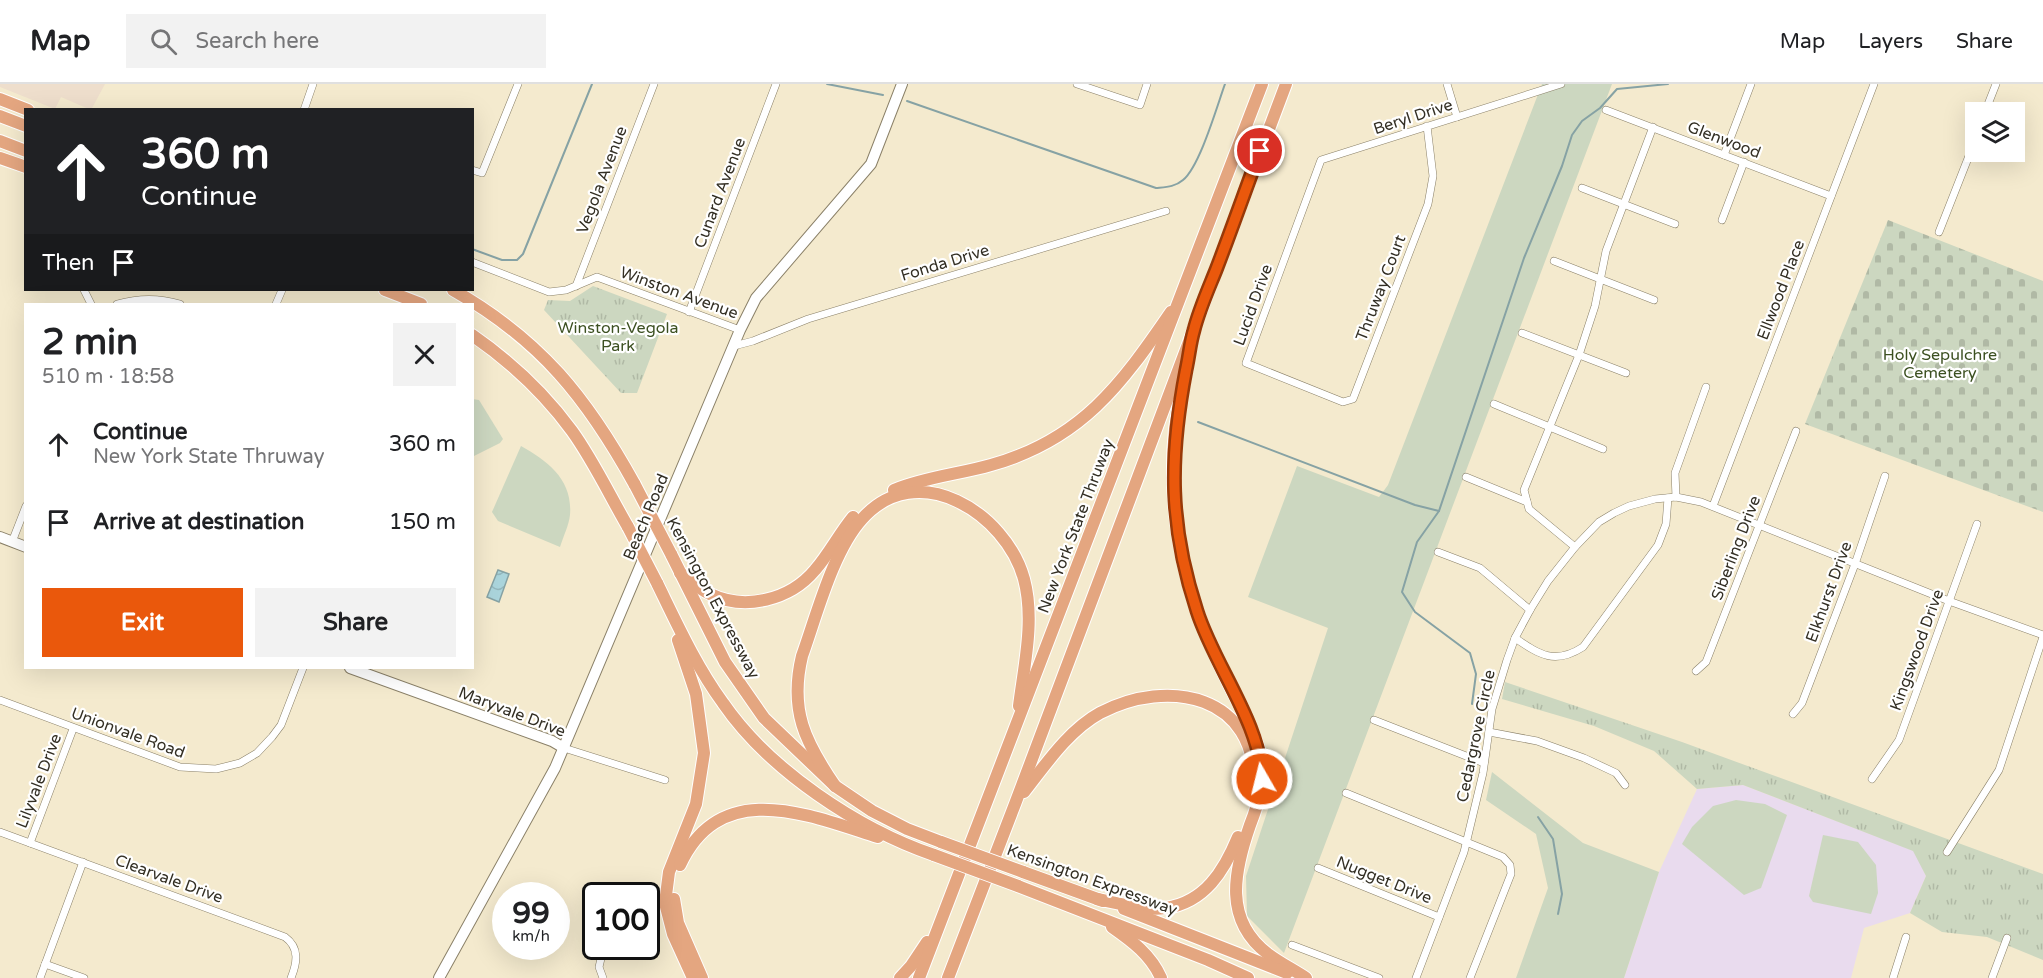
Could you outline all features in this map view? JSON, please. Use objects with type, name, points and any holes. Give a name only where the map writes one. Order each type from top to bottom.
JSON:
[{"type":"highway","name":"New York State Thruway","points":[[919,978],[1262,84]]},
{"type":"highway","points":[[948,978],[1286,84]]},
{"type":"highway","points":[[0,99],[24,108]]},
{"type":"highway","points":[[0,116],[24,125]]},
{"type":"highway","points":[[0,141],[24,150]]},
{"type":"highway","points":[[0,158],[24,166]]},
{"type":"highway","points":[[388,291],[418,303]]},
{"type":"highway","name":"Kensington Expressway","points":[[455,291],[520,334],[554,366],[588,408],[635,485],[721,653],[742,689],[764,718],[835,786],[872,812],[907,829],[1097,899],[1299,978]]},
{"type":"highway","points":[[680,573],[710,594],[728,601],[749,603],[778,597],[789,592],[815,570],[856,513],[881,495],[899,488],[1017,457],[1066,432],[1086,417],[1128,372],[1182,295]]},
{"type":"highway","points":[[1193,331],[1175,429],[1173,478],[1181,557],[1198,614],[1252,733],[1262,768],[1257,808],[1236,871],[1236,905],[1245,927],[1258,945],[1306,978]]},
{"type":"highway","name":"Kensington Expressway","points":[[474,337],[518,371],[574,433],[628,527],[704,674],[723,704],[749,734],[806,786],[847,814],[922,851],[1091,913],[1248,978]]},
{"type":"highway","points":[[835,786],[816,758],[801,726],[796,692],[798,673],[802,656],[846,541],[864,516],[895,496],[920,493],[955,500],[986,519],[1011,550],[1024,579],[1028,617],[1017,725]]},
{"type":"highway","points":[[663,596],[696,694],[704,753],[696,804],[669,872],[665,903],[673,934],[693,978]]},
{"type":"highway","points":[[1015,804],[1053,756],[1084,724],[1119,705],[1154,695],[1186,696],[1204,700],[1230,717],[1249,747],[1254,790],[1251,805],[1230,856],[1217,878],[1192,898],[1165,908],[1136,906],[1097,899]]},
{"type":"highway","points":[[702,978],[678,923],[674,908],[674,886],[681,862],[697,838],[729,814],[767,808],[788,811],[922,851]]},
{"type":"highway","points":[[1091,913],[1139,947],[1154,965],[1161,978]]},
{"type":"highway","points":[[900,978],[911,966],[938,926]]},
{"type":"street","points":[[305,108],[313,84]]},
{"type":"street","points":[[474,171],[482,173],[518,84]]},
{"type":"street","name":"Vegola Avenue","points":[[576,286],[654,84]]},
{"type":"street","name":"Cunard Avenue","points":[[689,312],[776,84]]},
{"type":"street","name":"Beach Road","points":[[442,977],[555,768],[740,330],[756,298],[871,164],[902,84]]},
{"type":"street","points":[[1077,84],[1140,105],[1147,84]]},
{"type":"street","points":[[1447,84],[1457,117]]},
{"type":"street","name":"Beryl Drive","points":[[1304,207],[1321,160],[1561,84]]},
{"type":"street","points":[[1724,155],[1751,84]]},
{"type":"street","name":"Ellwood Place","points":[[1713,506],[1874,84]]},
{"type":"street","points":[[1989,102],[1996,84]]},
{"type":"street","name":"Glenwood","points":[[1606,110],[1831,196]]},
{"type":"street","name":"Thruway Court","points":[[1297,382],[1342,402],[1353,399],[1428,204],[1433,176],[1427,126]]},
{"type":"street","points":[[1575,547],[1529,509],[1524,490],[1579,355],[1595,306],[1606,251],[1653,127]]},
{"type":"street","points":[[1722,220],[1744,162]]},
{"type":"street","points":[[1940,232],[1967,162]]},
{"type":"street","points":[[1582,188],[1675,224]]},
{"type":"street","name":"Lucid Drive","points":[[1297,382],[1246,363],[1304,207]]},
{"type":"street","name":"Fonda Drive","points":[[734,346],[753,341],[808,319],[1166,211]]},
{"type":"street","points":[[1554,261],[1654,300]]},
{"type":"street","name":"Winston Avenue","points":[[474,263],[549,292],[566,290],[597,277],[740,330]]},
{"type":"street","points":[[123,303],[145,299],[175,303]]},
{"type":"street","points":[[1522,333],[1626,373]]},
{"type":"street","points":[[1515,638],[1537,652],[1555,657],[1569,656],[1583,647],[1658,545],[1666,524],[1675,473],[1706,387]]},
{"type":"street","points":[[1494,404],[1603,449]]},
{"type":"street","name":"Siberling Drive","points":[[1696,671],[1706,662],[1796,431]]},
{"type":"street","name":"Elkhurst Drive","points":[[1793,714],[1802,703],[1855,564],[1885,476]]},
{"type":"street","points":[[1466,477],[1527,502]]},
{"type":"street","name":"Cedargrove Circle","points":[[1416,978],[1466,842],[1484,763],[1492,709],[1515,638],[1548,581],[1575,547],[1599,522],[1614,513],[1641,501],[1672,498],[1713,506],[1855,564],[2043,636]]},
{"type":"street","points":[[12,542],[24,511]]},
{"type":"street","name":"Kingswood Drive","points":[[1872,779],[1899,740],[1977,524]]},
{"type":"street","points":[[0,537],[24,546]]},
{"type":"street","points":[[1438,552],[1480,568],[1530,610]]},
{"type":"street","points":[[1947,852],[2000,770],[2043,636]]},
{"type":"street","name":"Unionvale Road","points":[[0,700],[180,767],[205,770],[232,766],[256,753],[278,729],[303,669]]},
{"type":"street","name":"Maryvale Drive","points":[[353,669],[564,747],[665,780]]},
{"type":"street","points":[[1374,720],[1484,763]]},
{"type":"street","name":"Lilyvale Drive","points":[[30,843],[74,729]]},
{"type":"street","points":[[1489,732],[1537,741],[1584,758],[1616,773],[1625,786]]},
{"type":"street","points":[[1346,793],[1503,857],[1510,865],[1511,874],[1470,978]]},
{"type":"street","name":"Clearvale Drive","points":[[0,832],[285,938],[293,945],[297,958],[291,978]]},
{"type":"street","points":[[40,978],[83,862]]},
{"type":"street","name":"Nugget Drive","points":[[1318,868],[1439,916]]},
{"type":"street","points":[[1893,978],[1906,937]]},
{"type":"street","points":[[1992,978],[2007,938]]},
{"type":"street","points":[[1292,945],[1379,978]]},
{"type":"street","points":[[601,960],[599,967],[603,978]]},
{"type":"street","points":[[45,964],[84,978]]},
{"type":"shaded area","points":[[0,84],[105,84],[92,108],[86,108],[61,97],[56,108],[52,108],[0,87]]},
{"type":"shaded area","points":[[1743,785],[1914,851],[1926,876],[1910,913],[1864,928],[1851,978],[1624,978],[1659,872],[1697,789]]},
{"type":"green space","points":[[1542,84],[1612,84],[1284,953],[1247,916],[1246,876],[1328,628],[1248,597],[1297,466],[1379,497],[1388,485]]},
{"type":"green space","name":"Holy Sepulchre Cemetery","points":[[1888,220],[2043,281],[2043,512],[1805,424]]},
{"type":"green space","name":"Winston-Vegola Park","points":[[593,286],[667,314],[637,393],[621,393],[544,310],[548,300],[570,301]]},
{"type":"green space","points":[[474,399],[479,400],[503,439],[500,443],[474,456]]},
{"type":"green space","points":[[521,446],[540,458],[557,473],[567,492],[570,515],[560,547],[498,521],[492,512]]},
{"type":"green space","points":[[1505,682],[1682,742],[2043,874],[2043,960],[1987,937],[1942,932],[1910,913],[1926,876],[1913,851],[1743,785],[1697,789],[1654,751],[1594,726],[1502,699]]},
{"type":"green space","points":[[1492,772],[1583,843],[1659,872],[1624,978],[1516,978],[1548,888],[1536,834],[1486,800]]},
{"type":"green space","points":[[1736,800],[1765,804],[1787,815],[1761,888],[1744,895],[1682,844],[1692,827],[1713,806]]},
{"type":"green space","points":[[1823,835],[1858,842],[1876,865],[1878,893],[1871,914],[1813,902],[1809,896]]},
{"type":"water","points":[[498,570],[509,574],[499,602],[487,597]]},
{"type":"waterway","points":[[474,250],[502,260],[517,260],[523,254],[592,84]]},
{"type":"waterway","points":[[827,84],[883,95]]},
{"type":"waterway","points":[[907,101],[1156,188],[1177,184],[1189,173],[1202,149],[1225,84]]},
{"type":"waterway","points":[[1472,704],[1476,674],[1470,653],[1415,612],[1402,592],[1417,542],[1439,511],[1524,258],[1562,166],[1572,135],[1582,121],[1600,108],[1617,89],[1668,84]]},
{"type":"waterway","points":[[1198,422],[1415,505],[1439,511]]},
{"type":"waterway","points":[[1538,817],[1553,839],[1562,894],[1558,914]]},
{"type":"route","points":[[1260,151],[1193,331],[1175,429],[1173,478],[1181,557],[1193,598],[1217,660],[1252,733],[1260,755],[1262,779]]}]
